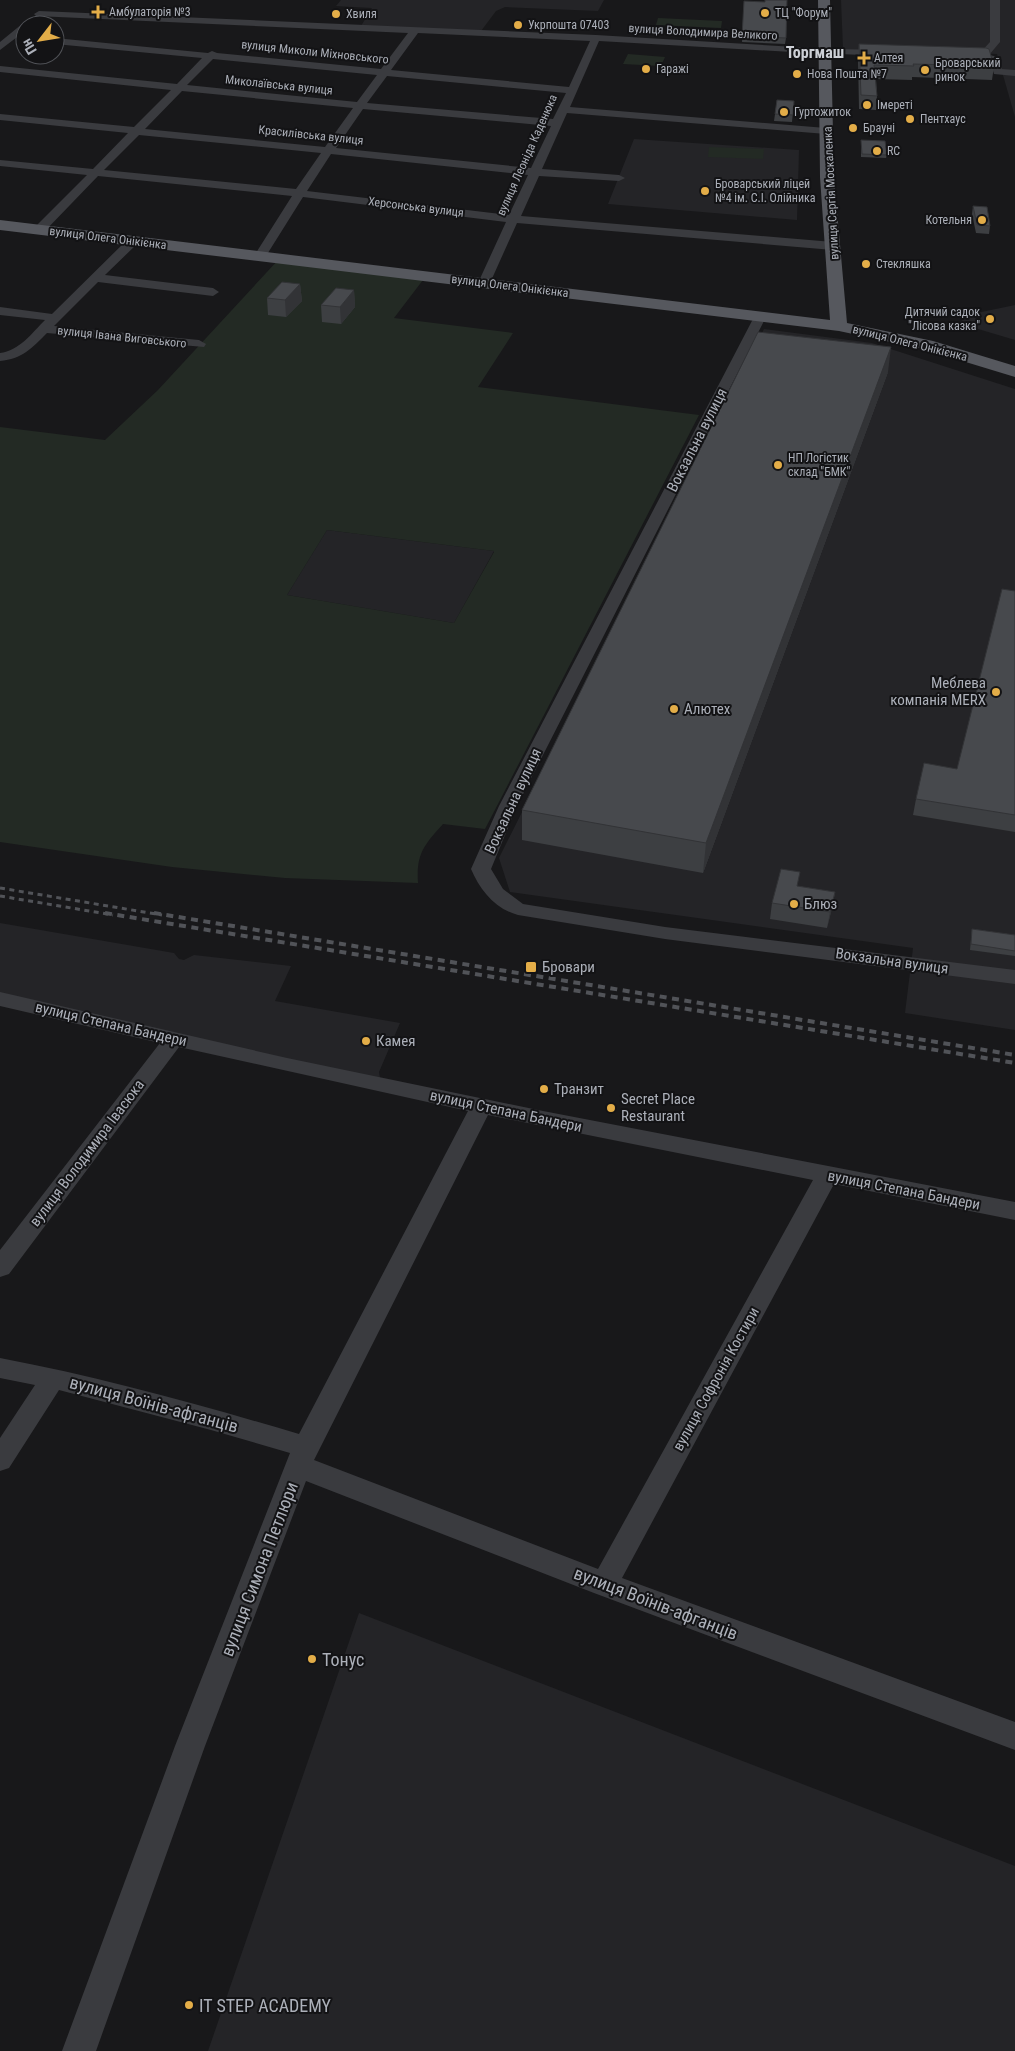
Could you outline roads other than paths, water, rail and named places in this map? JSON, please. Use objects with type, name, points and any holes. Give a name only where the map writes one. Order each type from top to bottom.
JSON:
[{"type":"main road","name":"вулиця Сергія Москаленка","points":[[824,0],[827,177],[839,326]]},
{"type":"main road","name":"вулиця Олега Онікієнка","points":[[0,225],[839,326],[927,345],[1015,372]]},
{"type":"street","points":[[983,56],[995,42],[995,0]]},
{"type":"street","points":[[39,14],[50,4]]},
{"type":"street","name":"вулиця Володимира Великого","points":[[39,14],[596,38],[826,52]]},
{"type":"street","points":[[260,256],[326,151],[362,106],[415,30]]},
{"type":"street","points":[[0,47],[15,34]]},
{"type":"street","name":"вулиця Леоніда Каденюка","points":[[484,283],[596,38]]},
{"type":"street","name":"вулиця Миколи Міхновського","points":[[65,41],[571,90]]},
{"type":"street","points":[[842,52],[895,53]]},
{"type":"street","points":[[39,230],[212,54]]},
{"type":"street","points":[[954,55],[983,56],[995,59],[998,72],[1015,73]]},
{"type":"street","name":"Миколаївська вулиця","points":[[0,70],[362,106],[557,123]]},
{"type":"street","points":[[563,110],[826,131]]},
{"type":"street","name":"Красилівська вулиця","points":[[0,117],[536,172],[619,178]]},
{"type":"street","name":"Херсонська вулиця","points":[[0,163],[298,193],[514,219],[833,246]]},
{"type":"street","points":[[5,357],[22,350],[133,242]]},
{"type":"street","points":[[97,278],[213,292]]},
{"type":"street","points":[[0,311],[56,318]]},
{"type":"street","name":"Вокзальна вулиця","points":[[760,316],[508,806],[482,869],[486,881],[498,898],[518,909],[666,933],[1015,977]]},
{"type":"street","name":"вулиця Івана Виговського","points":[[45,329],[200,344]]},
{"type":"street","name":"вулиця Степана Бандери","points":[[0,999],[482,1106],[1015,1211]]},
{"type":"street","name":"вулиця Володимира Івасюка","points":[[0,1268],[175,1038]]},
{"type":"street","name":"вулиця Симона Петлюри","points":[[79,2051],[190,1746],[302,1457],[482,1106]]},
{"type":"street","name":"вулиця Софронія Костири","points":[[604,1584],[827,1175]]},
{"type":"street","name":"вулиця Воїнів-афганців","points":[[0,1368],[54,1378],[230,1424],[302,1457],[318,1472],[604,1584],[1015,1736]]},
{"type":"street","points":[[0,1460],[54,1378]]},
{"type":"railway","points":[[0,888],[162,915]]},
{"type":"railway","points":[[0,896],[113,915]]},
{"type":"railway","points":[[105,913],[1015,1063]]},
{"type":"railway","points":[[154,913],[1015,1055]]},
{"type":"place","name":"Амбулаторія №3","points":[[98,12]]},
{"type":"place","name":"ТЦ \"Форум\"","points":[[765,13]]},
{"type":"place","name":"Хвиля","points":[[336,14]]},
{"type":"place","name":"Укрпошта 07403","points":[[518,25]]},
{"type":"place","name":"Алтея","points":[[864,58]]},
{"type":"place","name":"Гаражі","points":[[646,69]]},
{"type":"place","name":"Броварський ринок","points":[[925,70]]},
{"type":"place","name":"Нова Пошта №7","points":[[797,74]]},
{"type":"place","name":"Імереті","points":[[867,105]]},
{"type":"place","name":"Гуртожиток","points":[[784,112]]},
{"type":"place","name":"Пентхаус","points":[[910,119]]},
{"type":"place","name":"Брауні","points":[[853,128]]},
{"type":"place","name":"RC","points":[[877,151]]},
{"type":"place","name":"Броварський ліцей №4 ім. С.І. Олійника","points":[[705,191]]},
{"type":"place","name":"Котельня","points":[[982,220]]},
{"type":"place","name":"Стекляшка","points":[[866,264]]},
{"type":"place","name":"Дитячий садок \"Лісова казка\"","points":[[990,319]]},
{"type":"place","name":"НП Логістик склад \"БМК\"","points":[[778,465]]},
{"type":"place","name":"Меблева компанія MERX","points":[[996,692]]},
{"type":"place","name":"Алютех","points":[[674,709]]},
{"type":"place","name":"Блюз","points":[[794,904]]},
{"type":"place","name":"Бровари","points":[[531,967]]},
{"type":"place","name":"Камея","points":[[366,1041]]},
{"type":"place","name":"Транзит","points":[[544,1089]]},
{"type":"place","name":"Secret Place Restaurant","points":[[611,1108]]},
{"type":"place","name":"Тонус","points":[[312,1659]]},
{"type":"place","name":"IT STEP ACADEMY","points":[[189,2005]]},
{"type":"district","name":"Торгмаш","points":[[815,52]]}]
